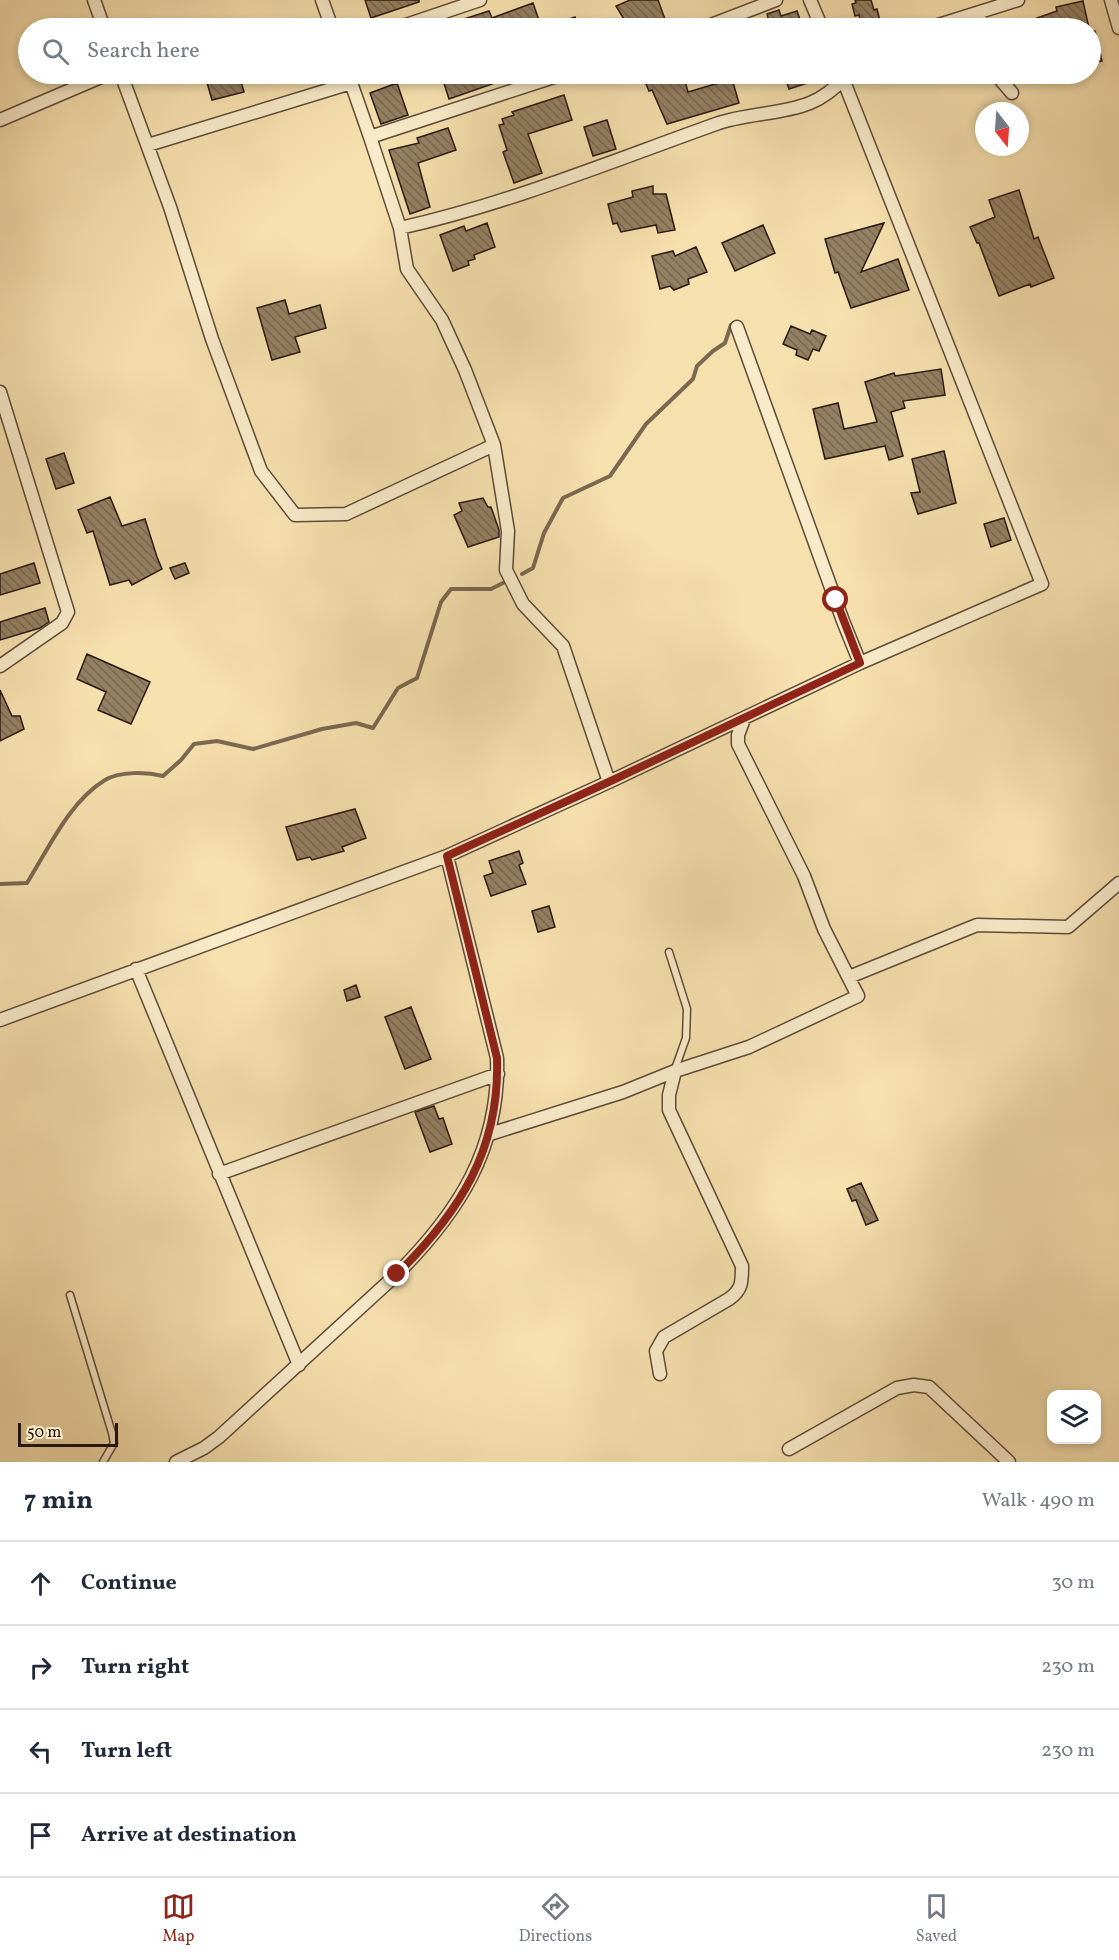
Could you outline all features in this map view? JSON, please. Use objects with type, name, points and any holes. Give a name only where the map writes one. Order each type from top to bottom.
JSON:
[{"type":"street","points":[[94,0],[100,18]]},
{"type":"street","points":[[322,0],[328,18]]},
{"type":"street","points":[[427,18],[480,0]]},
{"type":"street","points":[[729,18],[776,0]]},
{"type":"street","points":[[810,0],[818,18]]},
{"type":"street","points":[[1111,0],[1119,28]]},
{"type":"street","points":[[962,18],[1014,1]]},
{"type":"street","points":[[978,13],[980,18]]},
{"type":"street","points":[[0,120],[85,84]]},
{"type":"street","points":[[125,84],[170,207],[212,339],[261,471],[295,515],[346,514],[494,445]]},
{"type":"street","points":[[148,145],[331,84]]},
{"type":"street","points":[[351,84],[399,228],[407,269],[442,320],[465,370],[494,445],[508,531],[506,570],[523,604],[563,646],[609,782]]},
{"type":"street","points":[[370,137],[532,84]]},
{"type":"street","points":[[399,228],[444,218],[501,200],[632,156],[719,123],[809,104],[826,95],[835,84]]},
{"type":"street","points":[[0,1020],[447,856],[860,663],[1042,584],[845,84]]},
{"type":"street","points":[[1004,84],[1012,93]]},
{"type":"street","points":[[737,327],[860,663]]},
{"type":"street","points":[[0,392],[68,612],[62,623],[0,666]]},
{"type":"street","points":[[490,1134],[623,1092],[675,1071],[749,1047],[858,996],[824,929],[804,876],[738,744],[738,735],[744,719]]},
{"type":"street","points":[[176,1462],[204,1448],[219,1437],[426,1246],[451,1214],[475,1171],[490,1134],[498,1088],[497,1058],[447,856]]},
{"type":"street","points":[[849,977],[977,925],[1068,927],[1119,883]]},
{"type":"street","points":[[136,969],[299,1365]]},
{"type":"street","points":[[660,1374],[656,1351],[664,1337],[729,1299],[742,1285],[742,1266],[669,1110],[669,1095],[675,1071]]},
{"type":"street","points":[[219,1174],[498,1074]]},
{"type":"street","points":[[789,1449],[897,1388],[914,1385],[929,1388],[1009,1462]]},
{"type":"lane","points":[[669,952],[687,1009],[686,1038],[675,1071]]},
{"type":"lane","points":[[70,1295],[114,1443],[103,1462]]},
{"type":"building","points":[[365,0],[419,0],[419,2],[371,18]]},
{"type":"building","points":[[630,0],[658,0],[665,18],[623,18],[616,6]]},
{"type":"building","points":[[855,0],[871,0],[879,18],[855,16],[852,4],[856,3]]},
{"type":"building","points":[[1083,1],[1087,18],[1037,18],[1057,11],[1056,7]]},
{"type":"building","points":[[533,3],[538,18],[492,18]]},
{"type":"building","points":[[779,10],[781,16],[797,11],[799,18],[768,18],[767,14]]},
{"type":"building","points":[[489,11],[492,18],[467,18]]},
{"type":"building","points":[[207,84],[242,84],[244,92],[212,100]]},
{"type":"building","points":[[397,84],[408,115],[381,124],[370,93]]},
{"type":"building","points":[[444,84],[492,84],[449,99]]},
{"type":"building","points":[[646,84],[686,84],[688,92],[715,84],[733,84],[739,103],[667,124],[652,90],[649,91]]},
{"type":"building","points":[[787,84],[804,84],[789,89]]},
{"type":"building","points":[[564,95],[572,120],[528,134],[542,173],[514,183],[503,152],[507,150],[499,125],[504,124],[502,119],[514,115],[512,112]]},
{"type":"building","points":[[607,120],[616,149],[593,156],[584,127]]},
{"type":"building","points":[[448,128],[456,150],[418,163],[430,207],[410,214],[389,150],[419,143],[417,138]]},
{"type":"building","points":[[653,186],[653,194],[666,194],[675,230],[658,233],[656,225],[621,232],[617,223],[613,224],[608,204],[633,197],[632,191]]},
{"type":"building","points":[[1019,190],[1034,239],[1038,237],[1054,278],[999,296],[979,243],[970,227],[995,217],[989,200]]},
{"type":"building","points":[[487,223],[495,247],[474,255],[475,259],[468,261],[469,265],[453,271],[440,235],[464,226],[466,231]]},
{"type":"building","points":[[884,223],[861,272],[898,259],[909,290],[851,308],[838,272],[835,273],[825,239]]},
{"type":"building","points":[[763,225],[775,253],[735,271],[722,243]]},
{"type":"building","points":[[696,247],[707,272],[688,279],[689,284],[674,290],[670,286],[660,289],[652,256],[673,251],[675,256]]},
{"type":"building","points":[[285,300],[289,314],[320,305],[326,328],[295,337],[300,352],[272,360],[257,308]]},
{"type":"building","points":[[791,326],[810,334],[812,330],[826,336],[819,351],[813,349],[808,360],[796,355],[797,350],[783,344]]},
{"type":"building","points":[[941,369],[945,395],[903,401],[905,408],[891,412],[903,456],[889,460],[885,446],[825,459],[813,409],[838,403],[844,429],[877,422],[865,382],[894,373],[895,376]]},
{"type":"building","points":[[944,451],[956,503],[918,514],[911,493],[920,492],[912,459]]},
{"type":"building","points":[[64,453],[74,483],[56,489],[46,459]]},
{"type":"building","points":[[110,497],[122,526],[145,519],[162,569],[132,585],[129,580],[110,585],[93,531],[87,533],[78,510]]},
{"type":"building","points":[[483,498],[488,507],[491,507],[499,530],[499,537],[468,547],[454,515],[462,511],[459,503]]},
{"type":"building","points":[[1004,518],[1011,540],[991,547],[984,524]]},
{"type":"building","points":[[34,563],[40,583],[0,595],[0,574]]},
{"type":"building","points":[[185,563],[189,573],[175,579],[170,568]]},
{"type":"building","points":[[45,608],[49,622],[40,628],[0,640],[0,622]]},
{"type":"building","points":[[87,654],[150,682],[131,724],[98,710],[106,692],[77,679]]},
{"type":"building","points":[[0,690],[12,716],[20,716],[24,729],[0,741]]},
{"type":"building","points":[[355,809],[366,838],[342,847],[344,851],[312,860],[310,857],[297,860],[286,827]]},
{"type":"building","points":[[519,851],[523,863],[519,865],[526,884],[491,896],[484,876],[493,873],[489,861]]},
{"type":"building","points":[[549,906],[555,927],[538,932],[532,911]]},
{"type":"building","points":[[356,985],[360,997],[347,1001],[344,990]]},
{"type":"building","points":[[411,1007],[431,1059],[405,1069],[385,1017]]},
{"type":"building","points":[[434,1106],[439,1119],[443,1118],[452,1144],[430,1152],[415,1112]]},
{"type":"building","points":[[861,1183],[878,1220],[866,1225],[856,1200],[852,1201],[847,1189]]},
{"type":"waterway","points":[[522,574],[533,568],[544,533],[563,498],[610,476],[646,424],[693,379],[697,366],[725,343],[731,325]]},
{"type":"waterway","points":[[0,884],[27,883],[70,813],[92,789],[111,777],[134,773],[163,776],[194,744],[217,741],[253,749],[322,729],[356,723],[373,728],[398,688],[417,678],[441,602],[451,589],[491,589],[503,583]]},
{"type":"route","points":[[397,1274],[426,1246],[451,1214],[475,1171],[490,1134],[498,1088],[497,1058],[447,856],[860,663],[836,600]]}]
